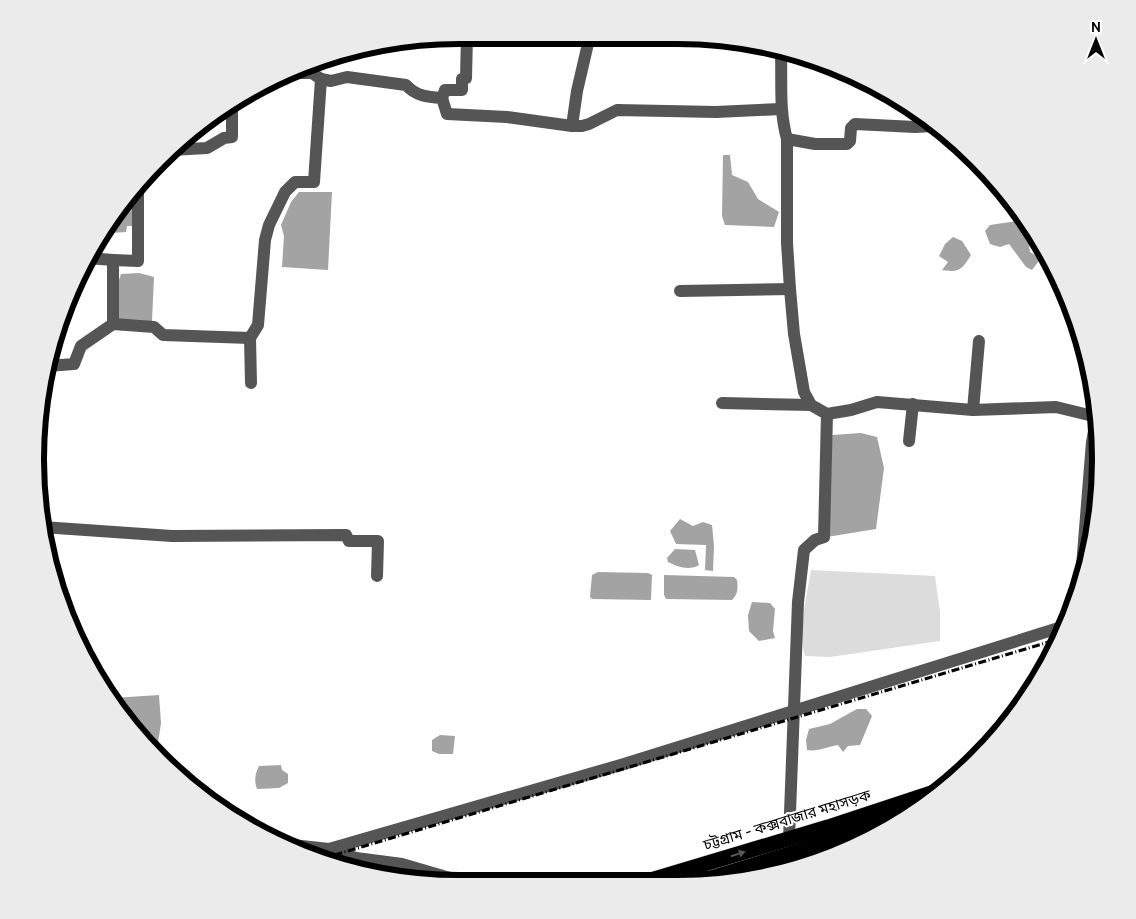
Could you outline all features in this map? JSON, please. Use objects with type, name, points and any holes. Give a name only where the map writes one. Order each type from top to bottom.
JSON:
[{"type":"highway","name":"চট্টগ্রাম - কক্সবাজার মহাসড়ক","points":[[668,875],[789,839],[919,797]]},
{"type":"highway","name":"চট্টগ্রাম - কক্সবাজার মহাসড়ক","points":[[744,870],[796,852],[844,840]]},
{"type":"street","points":[[467,44],[466,78],[462,79],[462,90],[445,90],[442,98],[447,114],[507,117],[582,126],[617,110],[716,112],[781,109]]},
{"type":"street","points":[[572,126],[577,91],[588,44]]},
{"type":"street","points":[[782,58],[781,109],[782,124],[787,139],[787,243],[790,289],[794,334],[804,392],[811,405]]},
{"type":"street","points":[[308,72],[312,72],[321,79],[331,81],[347,77],[406,85],[413,93],[442,98]]},
{"type":"street","points":[[251,383],[250,338],[258,324],[265,240],[285,192],[295,182],[314,182],[321,79]]},
{"type":"street","points":[[188,144],[206,148],[224,138],[232,138],[232,112]]},
{"type":"street","points":[[787,139],[815,144],[847,144],[850,141],[854,124],[915,128],[926,127]]},
{"type":"street","points":[[96,259],[138,261],[138,196]]},
{"type":"street","points":[[113,260],[113,324]]},
{"type":"street","points":[[680,291],[790,289]]},
{"type":"street","points":[[55,365],[74,364],[81,346],[113,324],[154,327],[163,335],[250,338]]},
{"type":"street","points":[[973,410],[979,341]]},
{"type":"street","points":[[722,402],[811,405],[827,414],[877,402],[973,410],[1056,407],[1090,414]]},
{"type":"street","points":[[909,441],[913,404]]},
{"type":"street","points":[[789,839],[798,602],[804,550],[815,540],[824,537],[827,414]]},
{"type":"street","points":[[1084,541],[1092,448]]},
{"type":"street","points":[[50,528],[172,536],[346,535],[349,540],[378,540],[377,576]]},
{"type":"street","points":[[329,849],[615,766],[1056,629]]},
{"type":"street","points":[[308,847],[329,849],[356,858],[402,864],[440,874]]},
{"type":"street","points":[[708,863],[711,873]]},
{"type":"shaded area","points":[[723,155],[730,155],[732,175],[748,182],[758,199],[779,212],[774,227],[725,225],[722,216]]},
{"type":"shaded area","points":[[299,192],[332,192],[328,270],[282,267],[284,236],[281,225],[291,202]]},
{"type":"shaded area","points":[[133,202],[136,226],[127,226],[126,232],[111,233]]},
{"type":"shaded area","points":[[1016,221],[1028,239],[1030,252],[1040,259],[1032,270],[1026,267],[1009,244],[1000,247],[990,244],[985,231],[990,225]]},
{"type":"shaded area","points":[[953,237],[962,241],[971,255],[960,269],[953,271],[942,270],[948,262],[939,256],[945,244]]},
{"type":"shaded area","points":[[139,273],[154,277],[152,321],[119,321],[119,280],[121,274]]},
{"type":"shaded area","points":[[861,433],[877,437],[884,468],[876,529],[827,537],[832,435]]},
{"type":"shaded area","points":[[680,519],[693,526],[703,522],[712,525],[714,546],[713,571],[705,570],[706,545],[676,544],[670,531]]},
{"type":"shaded area","points":[[675,549],[695,550],[699,565],[687,568],[668,562],[667,558]]},
{"type":"shaded area","points":[[811,570],[935,576],[940,612],[940,641],[830,657],[805,656],[802,636],[805,601]]},
{"type":"shaded area","points":[[598,572],[648,573],[652,575],[651,600],[592,599],[590,597],[592,575]]},
{"type":"shaded area","points":[[664,575],[734,577],[737,580],[737,591],[732,600],[666,599],[664,595]]},
{"type":"shaded area","points":[[752,602],[770,603],[775,609],[773,631],[775,638],[759,641],[749,631],[748,615]]},
{"type":"shaded area","points":[[159,695],[161,723],[158,743],[147,734],[119,698]]},
{"type":"shaded area","points":[[857,709],[866,709],[872,716],[860,745],[848,746],[843,752],[838,745],[818,750],[807,750],[806,740],[809,729],[830,724]]},
{"type":"shaded area","points":[[440,735],[455,736],[453,754],[439,754],[432,751],[432,740]]},
{"type":"shaded area","points":[[281,765],[282,770],[288,774],[288,783],[279,788],[257,789],[255,777],[259,766]]},
{"type":"railway","points":[[333,855],[1050,642]]}]
